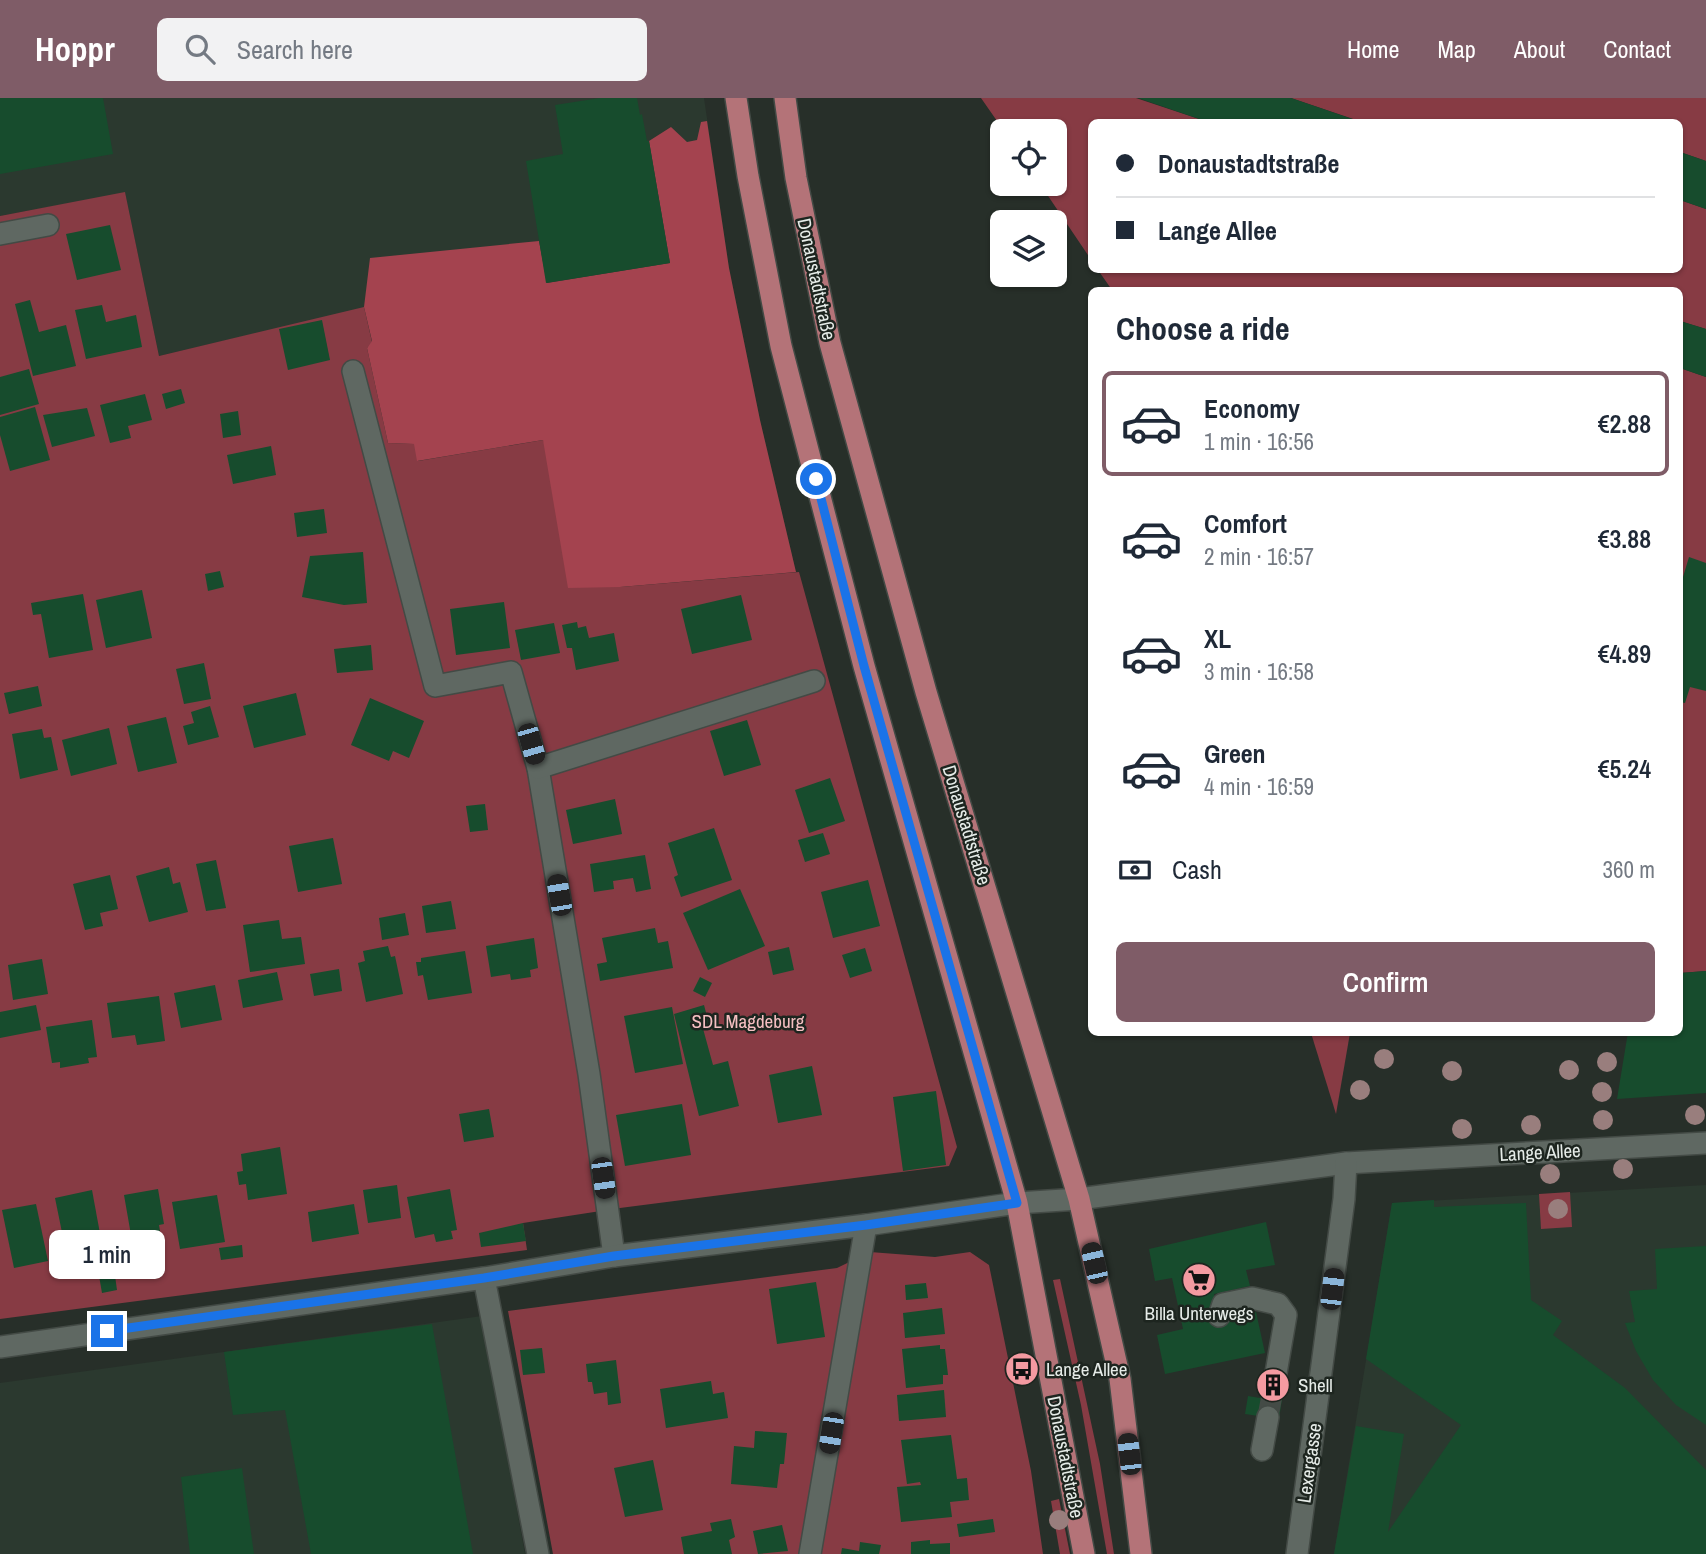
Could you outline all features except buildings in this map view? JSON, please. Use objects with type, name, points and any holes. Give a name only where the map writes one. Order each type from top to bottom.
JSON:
[{"type":"main road","name":"Donaustadtstraße","points":[[736,98],[748,176],[781,346],[864,666],[1017,1203],[1084,1554]]},
{"type":"main road","name":"Donaustadtstraße","points":[[785,98],[796,177],[830,343],[926,692],[1079,1199],[1120,1379],[1141,1554]]},
{"type":"street","points":[[0,234],[48,225]]},
{"type":"street","points":[[353,371],[435,686],[511,672],[538,768],[589,1074],[614,1256]]},
{"type":"street","points":[[538,768],[814,681]]},
{"type":"street","name":"Lange Allee","points":[[0,1347],[484,1278],[614,1256],[1346,1163],[1706,1143]]},
{"type":"street","name":"Lexergasse","points":[[1297,1554],[1344,1199],[1346,1163]]},
{"type":"street","points":[[810,1554],[866,1225]]},
{"type":"street","points":[[484,1278],[538,1554]]},
{"type":"street","points":[[1219,1316],[1223,1304],[1252,1298],[1278,1304],[1286,1315],[1276,1373]]},
{"type":"street","points":[[1262,1450],[1268,1417]]},
{"type":"shaded area","points":[[0,98],[704,98],[729,268],[760,420],[796,572],[364,308],[159,356],[125,193],[0,216]]},
{"type":"shaded area","points":[[707,121],[729,268],[760,420],[796,572],[620,587],[568,588],[543,440],[417,461],[414,444],[388,443],[367,348],[372,341],[364,307],[370,258],[539,241],[547,283],[670,263],[649,141],[671,127],[687,142],[697,140],[701,122]]},
{"type":"shaded area","points":[[1706,1185],[1706,1554],[1334,1554],[1392,1203]]},
{"type":"shaded area","points":[[482,1316],[525,1554],[0,1554],[0,1383]]},
{"type":"green space","points":[[981,98],[1136,98],[1199,119],[1088,119],[1088,255],[1067,224],[1067,210],[1058,210],[1048,196],[1067,196],[1067,119],[996,119]]},
{"type":"green space","points":[[1291,98],[1706,98],[1706,161],[1683,153],[1683,119],[1353,119]]},
{"type":"green space","name":"SDL Magdeburg","points":[[125,192],[159,356],[364,307],[372,342],[367,348],[388,443],[415,444],[418,461],[543,440],[620,587],[799,572],[957,1147],[949,1166],[523,1223],[527,1250],[0,1319],[0,216]]},
{"type":"green space","points":[[1683,201],[1706,209],[1706,329],[1683,322],[1683,287],[1110,287],[1100,273],[1683,273]]},
{"type":"green space","points":[[1683,369],[1706,377],[1706,971],[1683,973]]},
{"type":"green space","points":[[1312,1036],[1349,1036],[1336,1114]]},
{"type":"green space","points":[[1570,1192],[1572,1227],[1541,1229],[1539,1194]]},
{"type":"green space","points":[[870,1252],[935,1257],[970,1252],[989,1265],[1031,1471],[1043,1554],[553,1554],[508,1311],[837,1268]]},
{"type":"green space","points":[[1060,1279],[1100,1464],[1114,1554],[1107,1554],[1081,1405],[1053,1280]]},
{"type":"green space","points":[[1059,1499],[1070,1554],[1060,1554],[1051,1501]]},
{"type":"tunnel","points":[[1268,1417],[1276,1373]]},
{"type":"place","name":"Billa Unterwegs","points":[[1199,1280]]},
{"type":"place","name":"Lange Allee","points":[[1022,1369]]},
{"type":"place","name":"Shell","points":[[1273,1385]]},
{"type":"route","points":[[107,1331],[484,1278],[614,1256],[866,1225],[1017,1203],[864,666],[816,479]]}]
